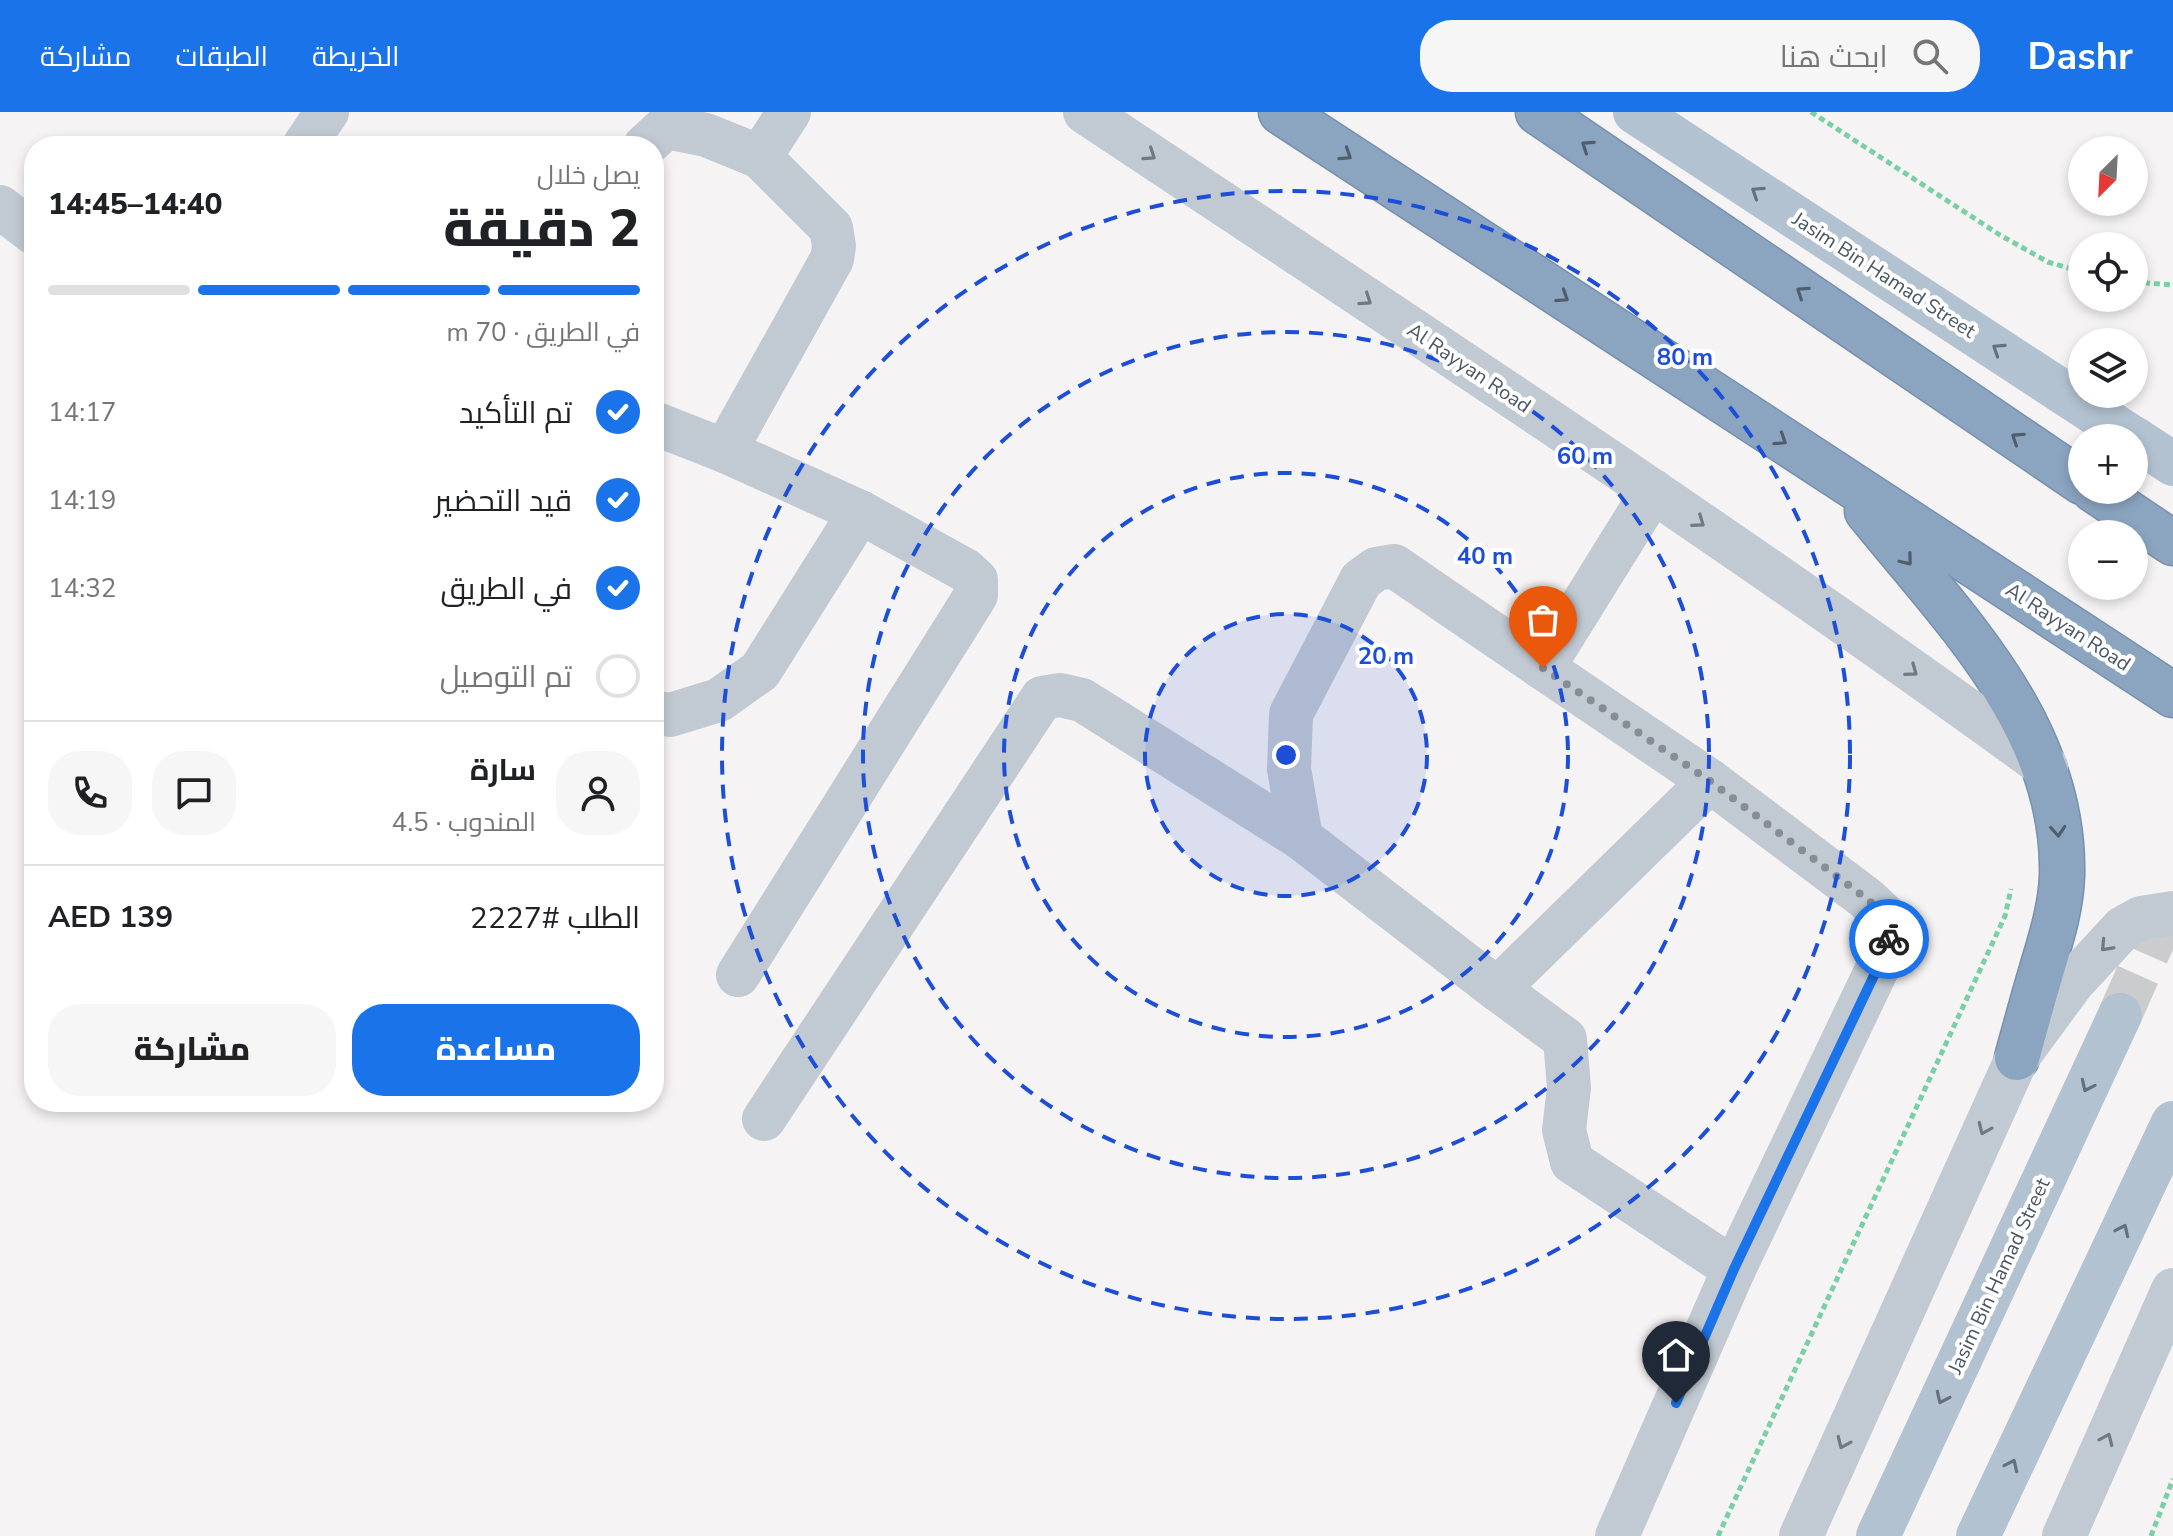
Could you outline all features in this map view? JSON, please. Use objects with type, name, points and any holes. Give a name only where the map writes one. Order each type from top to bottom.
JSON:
[{"type":"highway","name":"Al Rayyan Road","points":[[1281,112],[2173,695]]},
{"type":"highway","points":[[1538,112],[2068,472]]},
{"type":"highway","points":[[1840,478],[1984,655],[2018,707],[2046,767],[2056,804],[2062,875],[2058,914],[2017,1058]]},
{"type":"highway","points":[[2115,504],[2173,543]]},
{"type":"main road","name":"Jasim Bin Hamad Street","points":[[1635,112],[2113,424]]},
{"type":"main road","name":"Jasim Bin Hamad Street","points":[[2148,447],[2173,464]]},
{"type":"main road","name":"Jasim Bin Hamad Street","points":[[1878,1536],[2120,1015]]},
{"type":"main road","points":[[1978,1536],[2173,1123]]},
{"type":"street","points":[[311,136],[327,112]]},
{"type":"street","points":[[760,157],[789,112]]},
{"type":"street","name":"Al Rayyan Road","points":[[1085,112],[1653,491],[1877,645],[2046,767]]},
{"type":"street","points":[[656,136],[666,127],[706,135],[760,157],[831,228],[834,246],[832,259],[725,451]]},
{"type":"street","points":[[0,207],[24,225]]},
{"type":"street","points":[[664,427],[860,512],[965,570],[976,580],[976,595],[738,975]]},
{"type":"street","points":[[1543,668],[1653,491]]},
{"type":"street","points":[[664,714],[670,715],[719,700],[760,671],[860,512]]},
{"type":"street","points":[[1301,838],[1289,769],[1291,714],[1361,580],[1376,569],[1394,566],[1710,781],[1867,899],[1888,919],[1889,944],[1734,1269],[1617,1536]]},
{"type":"street","points":[[764,1119],[1042,698],[1060,695],[1082,700],[1301,838],[1565,1039],[1569,1088],[1564,1130],[1572,1162],[1734,1269]]},
{"type":"street","points":[[1497,989],[1710,781]]},
{"type":"street","points":[[1801,1536],[2017,1058],[2073,982],[2123,928],[2141,918],[2173,913]]},
{"type":"street","points":[[2064,1536],[2173,1290]]},
{"type":"path","points":[[1811,112],[2000,235],[2048,262],[2068,268]]},
{"type":"path","points":[[2148,283],[2173,285]]},
{"type":"path","points":[[1718,1536],[2005,916],[2014,874]]},
{"type":"path","points":[[2151,1536],[2173,1479]]},
{"type":"tunnel","points":[[2120,1015],[2173,895]]},
{"type":"way so far","points":[[1543,668],[1710,781],[1867,899],[1888,919],[1889,939]]},
{"type":"route","points":[[1676,1403],[1734,1269],[1889,939]]}]
